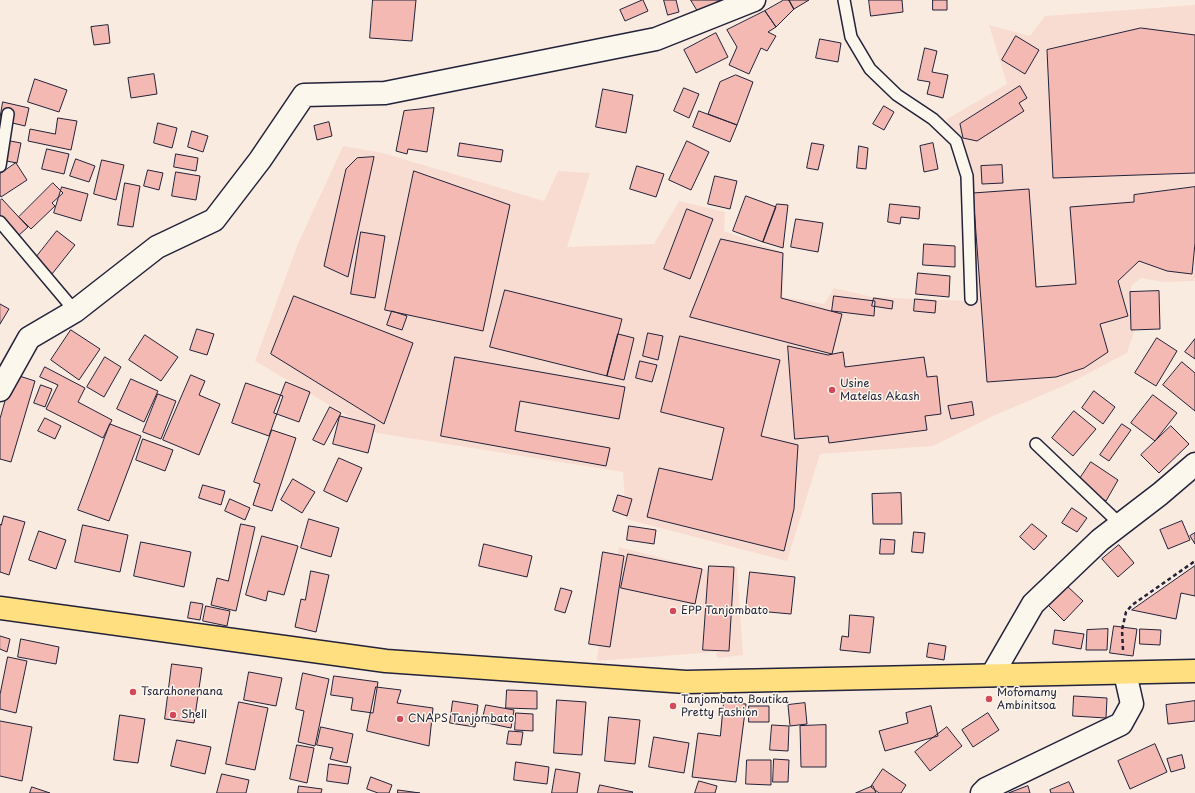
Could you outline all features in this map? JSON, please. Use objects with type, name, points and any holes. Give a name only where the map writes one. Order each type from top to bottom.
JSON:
[{"type":"main road","points":[[0,608],[386,661],[686,682],[1195,672]]},
{"type":"street","points":[[0,390],[29,338],[75,311],[157,247],[214,220],[260,160],[304,95],[385,93],[656,39],[754,0]]},
{"type":"street","points":[[992,676],[1033,604],[1100,540],[1160,494],[1195,464]]},
{"type":"street","points":[[982,793],[986,789],[1121,724],[1132,704],[1125,673]]},
{"type":"lane","points":[[844,0],[851,37],[870,69],[897,94],[933,119],[956,141],[966,176],[972,299]]},
{"type":"lane","points":[[0,166],[8,114]]},
{"type":"lane","points":[[0,222],[75,311]]},
{"type":"lane","points":[[1036,444],[1120,524]]},
{"type":"path","points":[[1125,673],[1122,630],[1126,612],[1132,605],[1195,561]]},
{"type":"shaded area","points":[[1195,5],[1195,281],[1163,282],[1141,278],[1131,286],[1135,329],[1127,353],[1068,384],[993,416],[933,446],[820,454],[787,561],[626,519],[623,472],[377,433],[255,361],[297,246],[343,146],[383,153],[544,201],[558,171],[590,173],[567,247],[654,244],[679,201],[725,212],[724,231],[784,253],[783,297],[824,304],[834,288],[872,297],[967,301],[961,180],[947,119],[1007,84],[989,25],[1030,36],[1045,16]]},
{"type":"shaded area","name":"EPP Tanjombato","points":[[619,547],[712,571],[737,567],[743,655],[717,658],[716,652],[597,661]]},
{"type":"building","points":[[373,0],[416,0],[412,41],[370,38]]},
{"type":"building","points":[[643,0],[648,11],[625,21],[620,10]]},
{"type":"building","points":[[664,0],[676,0],[679,12],[668,15]]},
{"type":"building","points":[[691,0],[720,0],[699,13]]},
{"type":"building","points":[[784,0],[789,0],[794,9],[776,27],[765,11]]},
{"type":"building","points":[[789,0],[809,0],[794,9]]},
{"type":"building","points":[[869,0],[902,0],[903,12],[871,16]]},
{"type":"building","points":[[933,0],[947,0],[947,10],[933,10]]},
{"type":"building","points":[[765,11],[776,27],[768,32],[776,36],[767,51],[761,48],[749,74],[729,65],[737,47],[727,30]]},
{"type":"building","points":[[108,25],[110,43],[94,45],[91,27]]},
{"type":"building","points":[[1141,28],[1195,35],[1195,173],[1053,178],[1047,50]]},
{"type":"building","points":[[716,33],[728,57],[696,73],[684,50]]},
{"type":"building","points":[[1016,36],[1039,50],[1025,74],[1002,60]]},
{"type":"building","points":[[820,39],[841,43],[838,62],[816,58]]},
{"type":"building","points":[[925,48],[937,51],[932,72],[948,75],[943,98],[927,94],[930,82],[918,80]]},
{"type":"building","points":[[154,74],[157,94],[131,98],[128,78]]},
{"type":"building","points":[[736,75],[753,82],[737,125],[708,114],[720,82]]},
{"type":"building","points":[[35,79],[67,90],[59,112],[28,102]]},
{"type":"building","points":[[1020,86],[1027,98],[1019,103],[1024,111],[977,141],[963,138],[960,124]]},
{"type":"building","points":[[684,88],[699,94],[689,118],[674,111]]},
{"type":"building","points":[[603,89],[633,95],[626,133],[596,127]]},
{"type":"building","points":[[3,102],[29,108],[25,126],[0,120]]},
{"type":"building","points":[[884,106],[894,112],[884,130],[873,124]]},
{"type":"building","points":[[434,108],[427,152],[408,149],[407,154],[396,151],[404,111]]},
{"type":"building","points":[[699,111],[737,125],[730,142],[693,127]]},
{"type":"building","points":[[58,118],[77,121],[71,150],[28,141],[30,129],[55,134]]},
{"type":"building","points":[[329,122],[332,136],[317,140],[314,126]]},
{"type":"building","points":[[158,123],[177,128],[172,148],[154,143]]},
{"type":"building","points":[[192,131],[208,136],[203,152],[188,147]]},
{"type":"building","points":[[5,140],[21,143],[17,163],[1,160]]},
{"type":"building","points":[[687,141],[709,152],[691,190],[669,180]]},
{"type":"building","points":[[460,143],[503,150],[501,162],[458,156]]},
{"type":"building","points":[[812,143],[824,145],[818,170],[807,168]]},
{"type":"building","points":[[933,143],[938,169],[924,172],[920,146]]},
{"type":"building","points":[[859,146],[868,148],[866,169],[857,168]]},
{"type":"building","points":[[47,149],[69,154],[64,174],[42,169]]},
{"type":"building","points":[[176,154],[198,158],[196,171],[174,167]]},
{"type":"building","points":[[374,157],[348,277],[324,266],[346,169],[357,158]]},
{"type":"building","points":[[76,159],[95,166],[89,182],[70,176]]},
{"type":"building","points":[[102,160],[124,165],[116,200],[94,194]]},
{"type":"building","points":[[16,163],[27,180],[1,197],[0,174]]},
{"type":"building","points":[[1002,165],[1003,183],[982,184],[981,166]]},
{"type":"building","points":[[637,166],[664,174],[656,197],[630,189]]},
{"type":"building","points":[[148,170],[163,173],[159,190],[144,186]]},
{"type":"building","points":[[414,171],[510,205],[483,331],[385,310]]},
{"type":"building","points":[[176,172],[200,176],[196,200],[172,196]]},
{"type":"building","points":[[715,176],[737,181],[730,209],[708,204]]},
{"type":"building","points":[[53,183],[63,193],[52,203],[55,206],[31,229],[19,217]]},
{"type":"building","points":[[125,183],[140,186],[133,227],[118,225]]},
{"type":"building","points":[[62,187],[88,194],[81,221],[54,213]]},
{"type":"building","points":[[1195,187],[1195,243],[1192,274],[1167,271],[1139,261],[1118,281],[1128,316],[1100,324],[1108,352],[1084,368],[1056,377],[987,382],[973,193],[1029,189],[1036,287],[1076,284],[1070,207],[1134,202],[1134,195]]},
{"type":"building","points":[[746,196],[776,207],[763,242],[733,231]]},
{"type":"building","points":[[2,199],[28,227],[18,236],[0,217],[0,201]]},
{"type":"building","points":[[777,204],[788,205],[783,248],[763,242]]},
{"type":"building","points":[[890,204],[920,207],[919,219],[901,217],[900,224],[888,222]]},
{"type":"building","points":[[687,209],[713,219],[690,279],[664,269]]},
{"type":"building","points":[[796,219],[823,223],[818,252],[791,247]]},
{"type":"building","points":[[57,231],[75,245],[52,274],[34,260]]},
{"type":"building","points":[[361,232],[385,236],[375,298],[351,294]]},
{"type":"building","points":[[721,239],[783,253],[781,298],[842,314],[832,354],[690,317]]},
{"type":"building","points":[[924,244],[955,246],[955,267],[923,265]]},
{"type":"building","points":[[918,273],[950,276],[949,297],[916,294]]},
{"type":"building","points":[[505,290],[622,319],[607,376],[490,347]]},
{"type":"building","points":[[1159,291],[1160,329],[1131,330],[1130,292]]},
{"type":"building","points":[[294,296],[413,343],[384,424],[271,354]]},
{"type":"building","points":[[834,296],[875,301],[874,316],[832,311]]},
{"type":"building","points":[[874,298],[893,301],[892,309],[872,306]]},
{"type":"building","points":[[915,299],[936,301],[935,313],[914,311]]},
{"type":"building","points":[[0,304],[9,309],[0,324]]},
{"type":"building","points":[[392,311],[407,316],[402,330],[387,325]]},
{"type":"building","points":[[197,329],[214,334],[207,355],[190,350]]},
{"type":"building","points":[[71,330],[100,349],[79,380],[51,360]]},
{"type":"building","points":[[648,333],[663,336],[658,360],[643,356]]},
{"type":"building","points":[[618,334],[634,338],[624,380],[607,376]]},
{"type":"building","points":[[145,335],[178,357],[161,381],[129,360]]},
{"type":"building","points":[[680,336],[780,360],[761,436],[798,445],[794,509],[784,551],[647,517],[659,468],[712,480],[724,428],[661,412]]},
{"type":"building","points":[[1157,338],[1177,351],[1156,386],[1135,373]]},
{"type":"building","points":[[1195,339],[1195,359],[1185,352]]},
{"type":"building","points":[[788,346],[828,355],[843,352],[845,367],[924,357],[927,377],[937,376],[941,414],[925,416],[927,430],[829,443],[828,436],[795,439]]},
{"type":"building","points":[[105,357],[121,367],[104,397],[87,387]]},
{"type":"building","points":[[455,357],[625,387],[619,419],[520,401],[515,431],[610,448],[606,466],[441,436]]},
{"type":"building","points":[[640,361],[657,365],[652,382],[636,378]]},
{"type":"building","points":[[1182,362],[1195,373],[1195,411],[1163,385]]},
{"type":"building","points":[[45,367],[85,388],[78,402],[112,420],[103,438],[46,409],[58,385],[40,377]]},
{"type":"building","points":[[13,374],[35,381],[11,462],[0,459],[0,419]]},
{"type":"building","points":[[191,375],[205,381],[199,395],[220,404],[199,455],[163,440]]},
{"type":"building","points":[[131,379],[158,391],[144,422],[117,409]]},
{"type":"building","points":[[286,382],[310,392],[299,422],[274,413]]},
{"type":"building","points":[[246,383],[283,396],[269,436],[232,423]]},
{"type":"building","points":[[41,385],[52,389],[45,407],[34,403]]},
{"type":"building","points":[[1094,391],[1115,407],[1103,424],[1082,408]]},
{"type":"building","points":[[158,394],[176,401],[161,439],[143,432]]},
{"type":"building","points":[[1153,395],[1177,413],[1155,441],[1131,423]]},
{"type":"building","points":[[972,402],[974,415],[951,419],[948,406]]},
{"type":"building","points":[[330,407],[341,413],[324,445],[313,440]]},
{"type":"building","points":[[1074,411],[1096,429],[1073,456],[1052,438]]},
{"type":"building","points":[[340,416],[375,425],[368,453],[333,444]]},
{"type":"building","points":[[45,418],[61,426],[55,439],[38,431]]},
{"type":"building","points":[[110,424],[141,436],[109,521],[78,510]]},
{"type":"building","points":[[1122,424],[1131,430],[1109,461],[1100,455]]},
{"type":"building","points":[[1171,426],[1189,444],[1159,473],[1141,455]]},
{"type":"building","points":[[272,430],[296,438],[272,511],[253,505],[260,484],[254,482]]},
{"type":"building","points":[[143,439],[173,450],[165,471],[136,460]]},
{"type":"building","points":[[339,458],[362,468],[347,502],[324,491]]},
{"type":"building","points":[[1091,462],[1118,480],[1106,501],[1077,483]]},
{"type":"building","points":[[293,479],[315,492],[302,513],[281,500]]},
{"type":"building","points":[[203,485],[225,491],[221,505],[199,498]]},
{"type":"building","points":[[901,493],[902,524],[873,524],[872,494]]},
{"type":"building","points":[[618,495],[632,499],[627,516],[613,511]]},
{"type":"building","points":[[230,499],[250,508],[245,520],[225,511]]},
{"type":"building","points":[[1072,508],[1087,518],[1077,532],[1062,523]]},
{"type":"building","points":[[4,516],[25,522],[9,575],[0,572],[0,524],[1,525]]},
{"type":"building","points":[[309,519],[339,528],[331,557],[301,548]]},
{"type":"building","points":[[1182,521],[1190,540],[1168,549],[1160,530]]},
{"type":"building","points":[[241,524],[255,527],[236,611],[211,605],[217,578],[228,581]]},
{"type":"building","points":[[1032,524],[1047,536],[1034,550],[1020,537]]},
{"type":"building","points":[[83,525],[128,535],[120,572],[75,562]]},
{"type":"building","points":[[629,526],[656,530],[654,544],[627,540]]},
{"type":"building","points":[[39,531],[66,540],[56,569],[29,560]]},
{"type":"building","points":[[914,532],[925,533],[923,553],[912,552]]},
{"type":"building","points":[[1195,533],[1195,544],[1190,536]]},
{"type":"building","points":[[262,536],[298,546],[284,595],[268,591],[266,601],[246,595]]},
{"type":"building","points":[[881,539],[895,540],[894,554],[880,554]]},
{"type":"building","points":[[141,542],[191,552],[184,587],[134,576]]},
{"type":"building","points":[[484,544],[532,556],[527,577],[479,566]]},
{"type":"building","points":[[1119,545],[1134,563],[1118,577],[1102,559]]},
{"type":"building","points":[[603,552],[624,556],[610,647],[589,644]]},
{"type":"building","points":[[628,554],[702,569],[695,604],[621,588]]},
{"type":"building","points":[[709,566],[734,567],[729,651],[703,650]]},
{"type":"building","points":[[1195,566],[1195,596],[1181,593],[1176,619],[1132,610]]},
{"type":"building","points":[[311,571],[329,575],[316,632],[295,627],[301,599],[305,600]]},
{"type":"building","points":[[750,572],[795,577],[791,614],[746,610]]},
{"type":"building","points":[[1066,585],[1083,601],[1064,621],[1048,605]]},
{"type":"building","points":[[561,588],[572,591],[565,613],[555,610]]},
{"type":"building","points":[[191,602],[203,604],[200,620],[188,618]]},
{"type":"building","points":[[206,606],[230,611],[227,626],[203,621]]},
{"type":"building","points":[[850,615],[874,617],[870,653],[840,650],[842,636],[848,637]]},
{"type":"building","points":[[1114,626],[1137,629],[1133,656],[1110,653]]},
{"type":"building","points":[[1108,629],[1107,650],[1086,650],[1087,630]]},
{"type":"building","points":[[1140,629],[1161,630],[1160,645],[1140,644]]},
{"type":"building","points":[[1055,630],[1084,634],[1081,649],[1053,644]]},
{"type":"building","points":[[0,636],[10,639],[7,652],[0,649]]},
{"type":"building","points":[[21,639],[59,647],[56,664],[18,657]]},
{"type":"building","points":[[929,643],[946,646],[944,660],[927,657]]},
{"type":"building","points":[[8,657],[27,661],[16,713],[0,709],[0,695]]},
{"type":"building","points":[[172,664],[202,668],[194,723],[165,719]]},
{"type":"building","points":[[249,672],[282,678],[276,706],[244,700]]},
{"type":"building","points":[[303,673],[329,679],[315,746],[298,742],[304,711],[296,709]]},
{"type":"building","points":[[334,676],[378,682],[373,713],[351,710],[353,698],[331,695]]},
{"type":"building","name":"CNAPS Tanjombato","points":[[376,687],[401,690],[397,703],[433,708],[429,746],[367,731]]},
{"type":"building","points":[[507,690],[537,691],[537,709],[506,708]]},
{"type":"building","points":[[1074,696],[1107,698],[1106,718],[1073,716]]},
{"type":"building","points":[[557,700],[586,702],[582,755],[554,753]]},
{"type":"building","points":[[453,701],[478,705],[475,727],[450,723]]},
{"type":"building","points":[[1195,701],[1195,721],[1168,724],[1166,705]]},
{"type":"building","points":[[239,702],[268,708],[255,770],[226,764]]},
{"type":"building","points":[[724,702],[746,704],[736,782],[692,777],[698,733],[720,736]]},
{"type":"building","points":[[805,703],[807,724],[790,726],[788,705]]},
{"type":"building","points":[[486,705],[514,710],[511,728],[482,722]]},
{"type":"building","points":[[749,706],[769,706],[769,722],[749,722]]},
{"type":"building","points":[[931,706],[938,736],[885,751],[879,731],[908,723],[906,713]]},
{"type":"building","points":[[516,713],[533,714],[533,731],[515,730]]},
{"type":"building","points":[[988,713],[999,730],[973,747],[962,730]]},
{"type":"building","points":[[120,715],[145,719],[138,763],[114,760]]},
{"type":"building","points":[[609,717],[640,720],[635,764],[605,761]]},
{"type":"building","points":[[0,721],[32,727],[22,781],[0,776]]},
{"type":"building","points":[[772,725],[789,726],[788,751],[770,750]]},
{"type":"building","points":[[826,725],[826,767],[801,767],[800,726]]},
{"type":"building","points":[[321,727],[353,734],[347,763],[330,759],[333,748],[317,745]]},
{"type":"building","points":[[947,727],[962,746],[930,771],[915,752]]},
{"type":"building","points":[[509,731],[523,732],[521,745],[507,744]]},
{"type":"building","points":[[654,737],[689,743],[684,773],[649,767]]},
{"type":"building","points":[[177,740],[211,747],[205,774],[171,766]]},
{"type":"building","points":[[1155,744],[1167,772],[1130,789],[1118,761]]},
{"type":"building","points":[[297,745],[314,748],[307,783],[290,779]]},
{"type":"building","points":[[1182,755],[1185,768],[1171,772],[1167,759]]},
{"type":"building","points":[[774,759],[789,760],[788,782],[773,782]]},
{"type":"building","points":[[747,760],[771,760],[771,785],[746,784]]},
{"type":"building","points":[[516,762],[549,767],[547,784],[514,780]]},
{"type":"building","points":[[329,764],[351,767],[348,784],[327,781]]},
{"type":"building","points":[[556,769],[580,773],[577,793],[552,793]]},
{"type":"building","points":[[883,769],[906,785],[901,793],[879,793],[871,787]]},
{"type":"building","points":[[222,774],[249,780],[246,793],[217,793]]},
{"type":"building","points":[[371,777],[392,785],[389,793],[378,793],[367,789]]},
{"type":"building","points":[[699,781],[717,786],[715,793],[695,793]]},
{"type":"building","points":[[1069,782],[1074,793],[1051,793],[1050,790]]},
{"type":"building","points":[[600,785],[633,792],[598,793]]},
{"type":"building","points":[[299,786],[322,789],[321,793],[298,793]]},
{"type":"building","points":[[873,786],[876,793],[856,793]]},
{"type":"building","points":[[1028,786],[1030,793],[1009,793]]},
{"type":"building","points":[[32,787],[50,793],[30,793]]},
{"type":"building","points":[[398,790],[420,793],[398,793]]},
{"type":"place","name":"Usine Matelas Akash","points":[[832,390]]},
{"type":"place","name":"EPP Tanjombato","points":[[673,611]]},
{"type":"place","name":"Tsarahonenana","points":[[133,692]]},
{"type":"place","name":"Mofomamy Ambinitsoa","points":[[989,699]]},
{"type":"place","name":"Tanjombato Boutika Pretty Fashion","points":[[673,706]]},
{"type":"place","name":"Shell","points":[[173,715]]},
{"type":"place","name":"CNAPS Tanjombato","points":[[400,719]]}]
